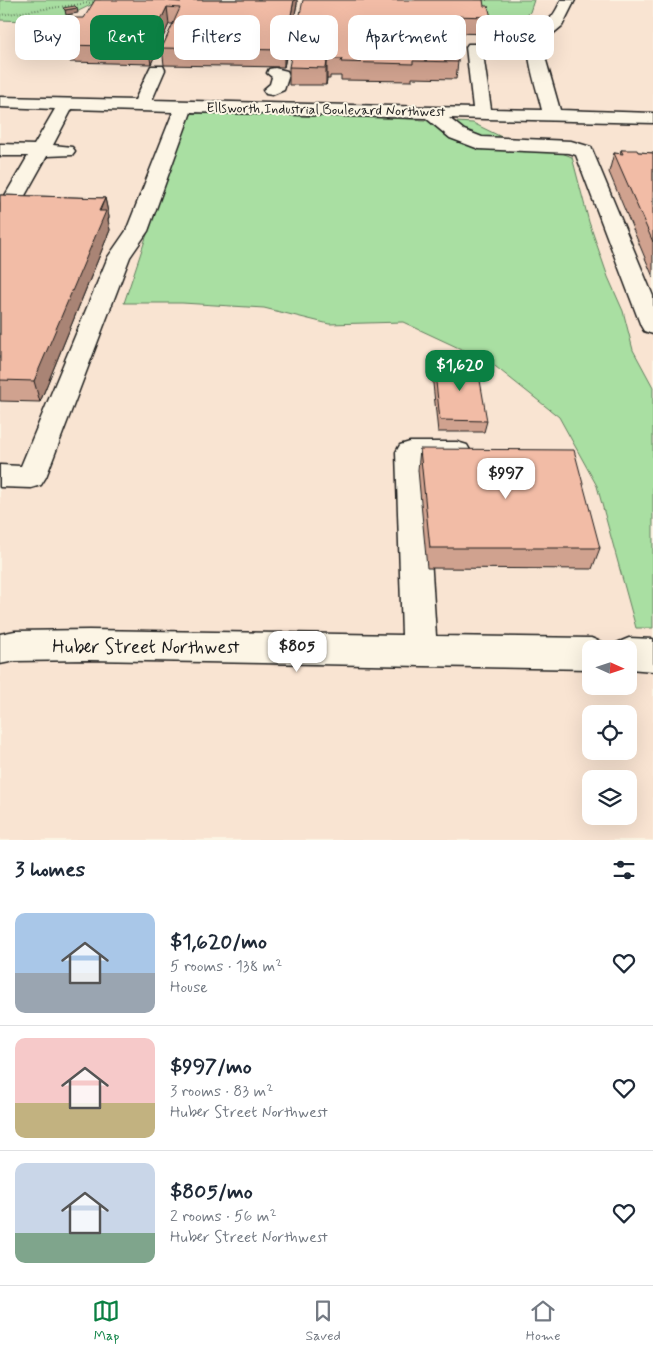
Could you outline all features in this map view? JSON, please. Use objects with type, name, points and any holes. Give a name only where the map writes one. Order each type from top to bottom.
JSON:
[{"type":"street","points":[[553,116],[535,50],[537,39],[556,25],[568,0]]},
{"type":"street","points":[[474,47],[483,114]]},
{"type":"street","points":[[141,105],[157,70]]},
{"type":"street","name":"Ellsworth Industrial Boulevard Northwest","points":[[0,102],[184,106],[354,103],[432,113],[653,118]]},
{"type":"street","points":[[11,208],[67,103]]},
{"type":"street","points":[[0,476],[31,477],[119,257],[137,231],[184,106]]},
{"type":"street","points":[[432,113],[457,134],[479,143],[570,147],[584,151],[653,326]]},
{"type":"street","points":[[0,150],[64,151]]},
{"type":"street","points":[[420,651],[410,452],[488,453]]},
{"type":"street","name":"Huber Street Northwest","points":[[0,649],[15,646],[89,645],[582,654]]},
{"type":"street","points":[[638,654],[653,655]]},
{"type":"path","points":[[483,0],[488,0]]},
{"type":"path","points":[[0,15],[99,1]]},
{"type":"shaded area","points":[[101,0],[474,0],[481,15],[476,15],[476,60],[554,60],[554,15],[527,15],[534,0],[653,0],[653,840],[0,840],[0,20],[15,21],[15,60],[80,60],[80,15],[70,15]]},
{"type":"green space","points":[[0,0],[101,0],[70,15],[15,15],[15,21],[0,20]]},
{"type":"green space","points":[[474,0],[534,0],[527,15],[481,15]]},
{"type":"green space","points":[[193,113],[390,118],[473,123],[528,150],[557,151],[572,157],[589,222],[608,277],[623,311],[633,350],[653,387],[653,628],[636,628],[597,486],[559,417],[491,363],[403,322],[329,324],[264,308],[182,303],[124,303],[186,118]]},
{"type":"building","points":[[95,0],[170,0],[181,2],[182,0],[294,0],[291,15],[270,15],[270,50],[260,50],[260,15],[177,15],[180,8],[167,7],[163,15],[90,15],[90,46],[80,45],[80,18],[84,18]]},
{"type":"building","points":[[303,0],[483,0],[484,6],[488,6],[490,15],[476,15],[476,17],[348,15],[348,60],[458,60],[458,62],[413,61],[413,64],[341,62],[342,59],[338,59],[338,15],[300,15]]},
{"type":"building","points":[[75,6],[77,8],[65,10],[63,8]]},
{"type":"building","points":[[174,21],[174,48],[164,48],[164,44]]},
{"type":"building","points":[[290,60],[330,60],[327,61],[326,68],[289,67]]},
{"type":"building","points":[[621,150],[653,153],[653,242],[614,153],[623,154]]},
{"type":"building","points":[[0,195],[105,198],[99,211],[106,211],[34,381],[0,380]]},
{"type":"building","points":[[434,363],[477,363],[487,421],[440,420]]},
{"type":"building","points":[[420,449],[574,450],[600,548],[430,548]]}]
